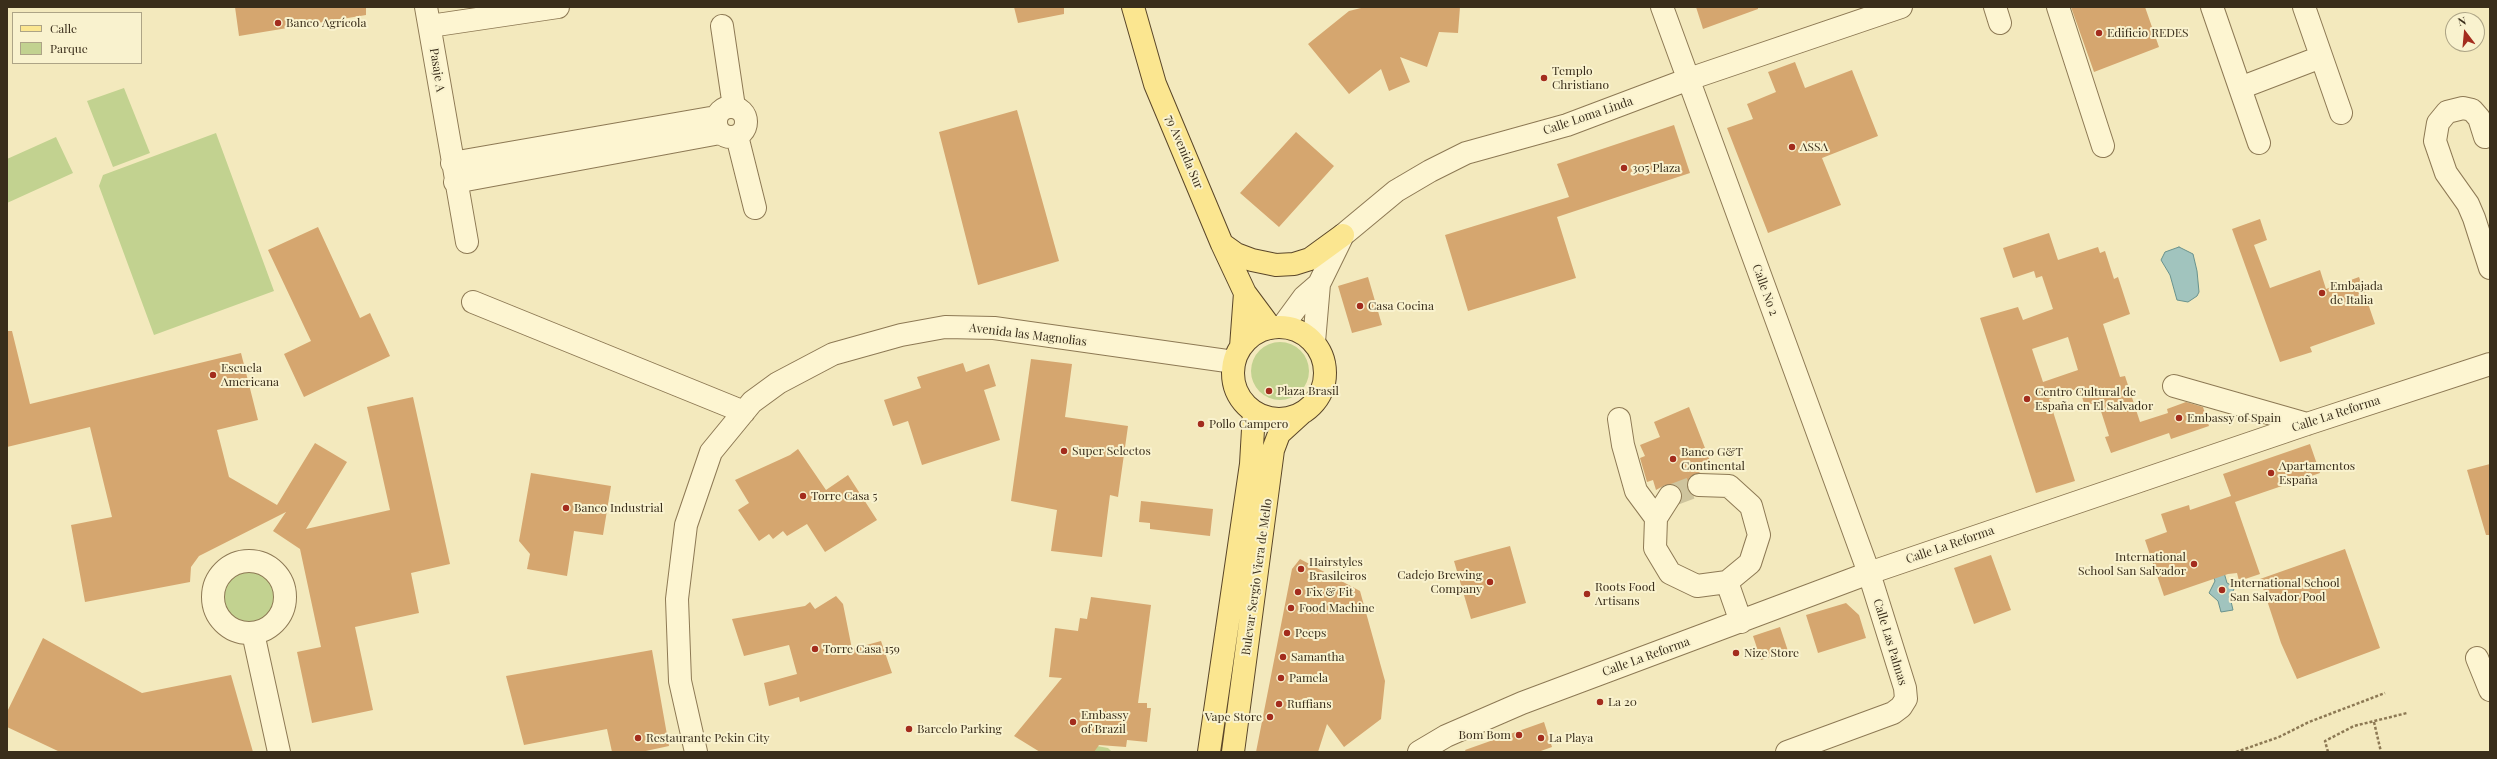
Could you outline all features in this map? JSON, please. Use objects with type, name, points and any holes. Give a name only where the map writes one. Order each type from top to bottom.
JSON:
[{"type":"main road","name":"79 Avenida Sur","points":[[1132,7],[1155,84],[1222,244],[1245,293],[1276,328]]},
{"type":"main road","points":[[1222,244],[1236,254],[1252,260],[1276,265],[1310,259],[1343,236]]},
{"type":"main road","name":"79 Avenida Sur","points":[[1238,355],[1245,293]]},
{"type":"main road","points":[[1276,328],[1303,334],[1314,342],[1324,361],[1325,381],[1321,393],[1313,405],[1302,413],[1291,418],[1278,420],[1266,418],[1254,412],[1244,404],[1236,392],[1233,379],[1238,355],[1253,336],[1276,328]]},
{"type":"main road","name":"Bulevar Sergio Viera de Mello","points":[[1209,752],[1251,464],[1254,412]]},
{"type":"main road","name":"Bulevar Sergio Viera de Mello","points":[[1233,752],[1273,450],[1279,434],[1302,413]]},
{"type":"street","name":"Pasaje A","points":[[467,242],[428,17],[558,7]]},
{"type":"street","name":"Calle No 2","points":[[1662,7],[1869,573]]},
{"type":"street","name":"Calle Loma Linda","points":[[1314,342],[1319,284],[1343,236],[1396,191],[1466,154],[1567,125],[1689,79],[1901,7]]},
{"type":"street","points":[[2058,7],[2103,146]]},
{"type":"street","points":[[2212,7],[2259,143]]},
{"type":"street","points":[[2304,7],[2341,113]]},
{"type":"street","points":[[722,26],[727,123],[755,208]]},
{"type":"street","points":[[2240,88],[2321,57]]},
{"type":"street","points":[[2485,137],[2479,118],[2472,110],[2463,108],[2447,112],[2438,123],[2435,142],[2446,173],[2471,211],[2490,268]]},
{"type":"street","points":[[454,173],[727,123]]},
{"type":"street","name":"Calle Loma Linda","points":[[1276,328],[1304,296],[1319,284]]},
{"type":"street","points":[[473,302],[744,412]]},
{"type":"street","name":"Avenida las Magnolias","points":[[696,752],[680,674],[676,599],[686,525],[711,452],[752,402],[778,383],[833,354],[901,335],[945,327],[994,328],[1238,355]]},
{"type":"street","name":"Calle La Reforma","points":[[1419,752],[1446,736],[1522,702],[1741,622],[1869,573],[2307,424],[2490,364]]},
{"type":"street","points":[[2174,386],[2307,424]]},
{"type":"street","points":[[1619,419],[1623,445],[1636,491],[1656,518]]},
{"type":"street","points":[[1670,496],[1656,518],[1655,548],[1670,573],[1697,586],[1727,582],[1750,563],[1759,535],[1751,506],[1729,486],[1699,485]]},
{"type":"street","name":"Calle Las Palmas","points":[[1787,752],[1893,713],[1901,707],[1906,699],[1869,573]]},
{"type":"street","points":[[1727,582],[1741,622]]},
{"type":"street","points":[[253,633],[279,752]]},
{"type":"street","points":[[2477,658],[2490,690]]},
{"type":"path","points":[[2236,752],[2279,737],[2309,722],[2385,693]]},
{"type":"path","points":[[2328,752],[2325,741],[2354,726],[2407,713]]},
{"type":"path","points":[[2374,722],[2381,752]]},
{"type":"green space","points":[[124,88],[150,153],[113,167],[87,101]]},
{"type":"green space","points":[[216,133],[274,291],[154,335],[99,186],[103,175]]},
{"type":"green space","points":[[56,137],[73,173],[7,203],[7,159]]},
{"type":"green space","points":[[1280,342],[1296,347],[1304,355],[1309,371],[1304,387],[1296,395],[1280,400],[1264,395],[1256,387],[1251,371],[1256,355],[1264,347]]},
{"type":"green space","points":[[243,566],[255,566],[266,571],[274,579],[279,590],[277,608],[266,621],[255,626],[243,626],[232,621],[224,613],[219,602],[219,590],[224,579],[232,571]]},
{"type":"green space","points":[[1097,746],[1108,748],[1112,752],[1086,752]]},
{"type":"water","points":[[2179,247],[2193,254],[2197,271],[2199,292],[2197,296],[2188,302],[2177,300],[2170,275],[2161,260],[2165,252]]},
{"type":"water","name":"International School San Salvador Pool","points":[[2223,569],[2227,583],[2235,587],[2230,597],[2233,610],[2221,612],[2218,601],[2209,593],[2215,581],[2212,573]]},
{"type":"building","name":"Banco Agrícola","points":[[235,7],[366,7],[366,15],[239,36]]},
{"type":"building","points":[[1014,7],[1064,7],[1064,14],[1018,23]]},
{"type":"building","points":[[1365,7],[1460,7],[1458,33],[1439,32],[1427,67],[1400,57],[1410,82],[1389,91],[1381,69],[1349,94],[1308,44],[1349,11]]},
{"type":"building","points":[[1696,7],[1758,7],[1758,9],[1703,29]]},
{"type":"building","points":[[2071,7],[2145,7],[2159,47],[2094,72]]},
{"type":"building","name":"ASSA","points":[[1795,62],[1805,88],[1852,70],[1878,136],[1822,158],[1841,205],[1768,233],[1727,128],[1753,119],[1747,104],[1776,92],[1768,72]]},
{"type":"building","points":[[1017,110],[1059,261],[978,285],[939,132]]},
{"type":"building","points":[[1674,125],[1690,173],[1557,217],[1576,278],[1468,311],[1445,235],[1569,197],[1557,164]]},
{"type":"building","points":[[1296,132],[1334,166],[1279,227],[1240,193]]},
{"type":"building","name":"Embajada de Italia","points":[[2260,219],[2267,240],[2254,245],[2270,288],[2320,270],[2326,289],[2359,277],[2375,324],[2310,347],[2312,352],[2280,362],[2232,229]]},
{"type":"building","points":[[318,227],[360,318],[370,313],[390,356],[304,397],[284,354],[311,341],[268,250]]},
{"type":"building","points":[[2049,233],[2058,260],[2098,247],[2100,253],[2105,251],[2114,279],[2118,277],[2130,314],[2103,324],[2120,377],[2125,376],[2140,422],[2168,413],[2167,409],[2186,402],[2203,407],[2209,426],[2171,439],[2169,433],[2111,453],[2105,437],[2109,436],[2098,402],[2085,406],[2079,388],[2049,399],[2075,481],[2036,493],[1980,318],[2018,307],[2023,320],[2053,309],[2042,276],[2036,278],[2034,271],[2013,278],[2003,248]],"holes":[[[2068,337],[2078,370],[2043,382],[2032,349]]]},
{"type":"building","name":"Casa Cocina","points":[[1368,277],[1382,325],[1352,333],[1338,286]]},
{"type":"building","points":[[7,331],[12,331],[30,404],[241,353],[258,420],[217,430],[229,477],[277,505],[315,443],[347,462],[306,529],[390,510],[367,407],[413,397],[450,564],[411,573],[419,613],[355,627],[373,710],[312,723],[297,652],[321,647],[300,549],[273,531],[286,512],[199,556],[191,567],[190,582],[85,602],[71,525],[112,517],[90,427],[7,447]]},
{"type":"building","points":[[1031,359],[1072,364],[1065,417],[1128,426],[1118,497],[1110,495],[1102,557],[1051,551],[1057,510],[1011,501]]},
{"type":"building","points":[[963,363],[966,372],[989,364],[996,386],[984,390],[1000,440],[922,465],[908,421],[893,426],[884,400],[921,388],[917,377]]},
{"type":"building","name":"Banco G&T Continental","points":[[1689,407],[1712,466],[1689,478],[1688,491],[1694,496],[1681,501],[1681,491],[1676,485],[1665,485],[1656,490],[1653,480],[1647,482],[1640,458],[1645,456],[1640,445],[1660,437],[1654,422]]},
{"type":"building","points":[[2310,444],[2320,473],[2235,502],[2260,574],[2239,581],[2237,573],[2228,574],[2164,596],[2145,540],[2167,532],[2161,514],[2189,505],[2190,510],[2231,496],[2223,474]]},
{"type":"building","name":"Torre Casa 5","points":[[798,449],[826,490],[848,475],[877,520],[825,552],[807,524],[787,536],[783,531],[773,539],[769,534],[759,541],[738,510],[749,503],[735,480],[790,455]]},
{"type":"building","points":[[2490,464],[2490,535],[2486,535],[2467,470]]},
{"type":"building","name":"Banco Industrial","points":[[531,473],[611,486],[603,535],[574,531],[567,576],[527,569],[530,554],[519,541]]},
{"type":"building","points":[[1141,501],[1213,509],[1210,536],[1150,529],[1150,523],[1139,522]]},
{"type":"building","name":"Cadejo Brewing Company","points":[[1510,546],[1526,603],[1471,619],[1454,561]]},
{"type":"building","points":[[2345,549],[2380,648],[2297,679],[2281,643],[2260,579]]},
{"type":"building","points":[[1991,555],[2011,610],[1974,624],[1954,568]]},
{"type":"building","points":[[1300,559],[1360,591],[1385,681],[1381,719],[1344,747],[1327,724],[1318,752],[1256,752],[1292,569]]},
{"type":"building","name":"Torre Casa 159","points":[[836,596],[843,604],[852,649],[881,641],[892,673],[800,702],[799,697],[769,706],[764,683],[797,674],[789,645],[744,656],[732,619],[805,606],[810,602],[815,609]]},
{"type":"building","points":[[1091,597],[1151,605],[1138,703],[1147,703],[1147,708],[1151,708],[1147,742],[1127,740],[1126,747],[1099,745],[1094,752],[1040,752],[1014,736],[1062,678],[1049,677],[1055,628],[1078,631],[1080,618],[1087,619]]},
{"type":"building","points":[[1846,603],[1859,615],[1866,638],[1818,653],[1806,615]]},
{"type":"building","points":[[1780,627],[1788,651],[1761,660],[1753,636]]},
{"type":"building","points":[[43,638],[142,693],[231,675],[253,752],[60,752],[7,727],[7,712]]},
{"type":"building","points":[[652,650],[669,746],[641,752],[612,752],[607,729],[524,745],[506,676]]},
{"type":"building","points":[[1544,722],[1552,747],[1538,752],[1466,752],[1465,750]]},
{"type":"tunnel","points":[[1670,496],[1699,485]]},
{"type":"place","name":"Banco Agrícola","points":[[278,23]]},
{"type":"place","name":"Edificio REDES","points":[[2099,33]]},
{"type":"place","name":"Templo Christiano","points":[[1544,78]]},
{"type":"place","name":"ASSA","points":[[1792,147]]},
{"type":"place","name":"305 Plaza","points":[[1624,168]]},
{"type":"place","name":"Embajada de Italia","points":[[2322,293]]},
{"type":"place","name":"Casa Cocina","points":[[1360,306]]},
{"type":"place","name":"Escuela Americana","points":[[213,375]]},
{"type":"place","name":"Plaza Brasil","points":[[1269,391]]},
{"type":"place","name":"Centro Cultural de España en El Salvador","points":[[2027,399]]},
{"type":"place","name":"Embassy of Spain","points":[[2179,418]]},
{"type":"place","name":"Pollo Campero","points":[[1201,424]]},
{"type":"place","name":"Super Selectos","points":[[1064,451]]},
{"type":"place","name":"Banco G&T Continental","points":[[1673,459]]},
{"type":"place","name":"Apartamentos España","points":[[2271,473]]},
{"type":"place","name":"Torre Casa 5","points":[[803,496]]},
{"type":"place","name":"Banco Industrial","points":[[566,508]]},
{"type":"place","name":"International School San Salvador","points":[[2194,564]]},
{"type":"place","name":"Hairstyles Brasileiros","points":[[1301,569]]},
{"type":"place","name":"Cadejo Brewing Company","points":[[1490,582]]},
{"type":"place","name":"International School San Salvador Pool","points":[[2222,590]]},
{"type":"place","name":"Fix & Fit","points":[[1298,592]]},
{"type":"place","name":"Roots Food Artisans","points":[[1587,594]]},
{"type":"place","name":"Food Machine","points":[[1291,608]]},
{"type":"place","name":"Peeps","points":[[1287,633]]},
{"type":"place","name":"Torre Casa 159","points":[[815,649]]},
{"type":"place","name":"Nize Store","points":[[1736,653]]},
{"type":"place","name":"Samantha","points":[[1283,657]]},
{"type":"place","name":"Pamela","points":[[1281,678]]},
{"type":"place","name":"La 20","points":[[1600,702]]},
{"type":"place","name":"Ruffians","points":[[1279,704]]},
{"type":"place","name":"Vape Store","points":[[1270,717]]},
{"type":"place","name":"Embassy of Brazil","points":[[1073,722]]},
{"type":"place","name":"Barcelo Parking","points":[[909,729]]},
{"type":"place","name":"Bom Bom","points":[[1519,735]]},
{"type":"place","name":"Restaurante Pekin City","points":[[638,738]]},
{"type":"place","name":"La Playa","points":[[1541,738]]}]
